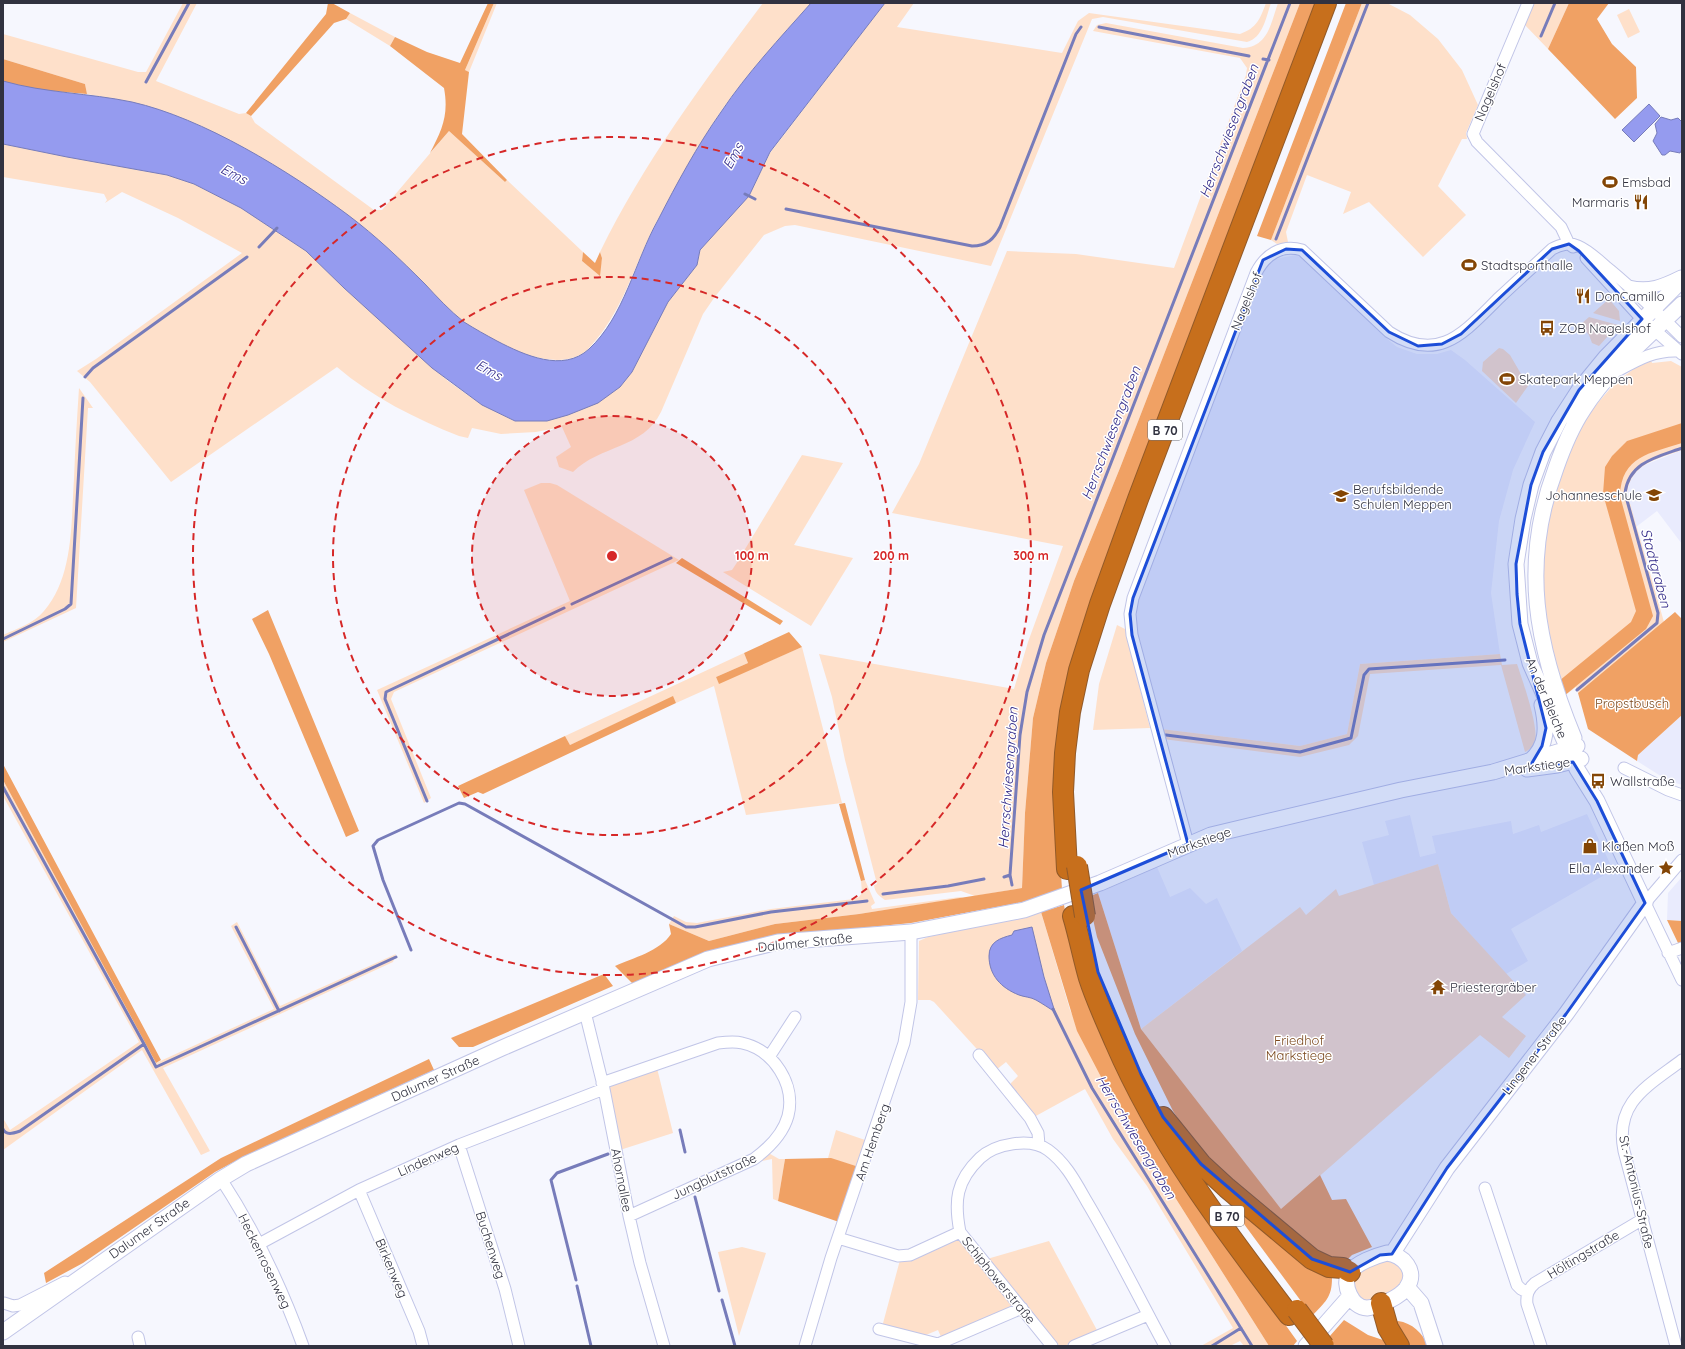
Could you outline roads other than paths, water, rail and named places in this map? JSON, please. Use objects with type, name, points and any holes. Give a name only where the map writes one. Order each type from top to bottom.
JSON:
[{"type":"highway","name":"B 70","points":[[1324,1346],[1293,1312],[1190,1180],[1153,1120],[1132,1080],[1090,979],[1072,868],[1063,792],[1065,754],[1070,712],[1079,670],[1100,604],[1326,3]]},
{"type":"highway","name":"B 70","points":[[1072,868],[1074,792],[1080,718],[1089,676],[1108,611],[1337,3]]},
{"type":"highway","name":"B 70","points":[[1079,916],[1117,1024],[1163,1117],[1200,1177],[1243,1237],[1293,1312],[1312,1346]]},
{"type":"highway","points":[[1163,1117],[1201,1164],[1233,1193],[1312,1258],[1329,1267],[1343,1268],[1350,1272]]},
{"type":"highway","points":[[1381,1303],[1388,1328],[1399,1346]]},
{"type":"street","name":"Nagelshof","points":[[1528,3],[1473,134],[1476,142],[1561,227],[1569,244],[1579,251],[1654,331],[1680,353]]},
{"type":"street","name":"Nagelshof","points":[[1188,844],[1132,635],[1130,614],[1133,598],[1262,260],[1272,253],[1286,249],[1302,250],[1389,332],[1401,340],[1418,346],[1442,344],[1461,334],[1552,249],[1561,244],[1569,244]]},
{"type":"street","points":[[1569,244],[1586,251],[1666,320],[1682,337]]},
{"type":"street","points":[[1628,286],[1640,289],[1650,289],[1664,285],[1682,276]]},
{"type":"street","name":"An der Bleiche","points":[[1575,754],[1530,663],[1520,624],[1516,564],[1523,520],[1531,485],[1543,452],[1559,421],[1579,390],[1606,356],[1682,280]]},
{"type":"street","name":"An der Bleiche","points":[[1575,754],[1546,656],[1538,619],[1535,558],[1540,523],[1548,488],[1563,449],[1583,410],[1612,374],[1682,304]]},
{"type":"street","name":"An der Bleiche","points":[[1612,374],[1652,353],[1664,350],[1680,353]]},
{"type":"street","points":[[1529,762],[1538,754],[1542,746],[1546,728],[1544,712],[1530,663]]},
{"type":"street","points":[[1575,754],[1592,783],[1597,801],[1682,980]]},
{"type":"street","name":"Markstiege","points":[[1493,772],[1529,762],[1575,754]]},
{"type":"street","name":"Markstiege","points":[[912,932],[1017,912],[1100,883],[1188,844],[1250,825],[1401,790],[1575,754]]},
{"type":"street","points":[[1624,768],[1668,790],[1682,795]]},
{"type":"street","name":"Lingener Straße","points":[[1392,1254],[1456,1155],[1566,1014],[1645,903],[1682,860]]},
{"type":"street","name":"Dalumer Straße","points":[[3,1332],[87,1271],[221,1179],[260,1158],[502,1048],[708,960],[756,946],[778,942],[912,932]]},
{"type":"street","name":"Am Hemberg","points":[[805,1346],[822,1286],[904,1043],[911,997],[912,932]]},
{"type":"street","points":[[1668,953],[1682,948]]},
{"type":"street","name":"Ahornallee","points":[[585,1012],[603,1086],[640,1263],[664,1346]]},
{"type":"street","points":[[769,1057],[795,1017]]},
{"type":"street","name":"Jungblutstraße","points":[[603,1086],[718,1043],[743,1043],[756,1048],[769,1057],[782,1074],[789,1087],[790,1100],[788,1117],[774,1142],[754,1159],[629,1216]]},
{"type":"street","points":[[979,1056],[1030,1118],[1038,1133],[1039,1145]]},
{"type":"street","name":"St.-Antonius-Straße","points":[[1676,1346],[1624,1151],[1622,1133],[1623,1124],[1630,1104],[1641,1091],[1682,1060]]},
{"type":"street","name":"Lindenweg","points":[[260,1244],[359,1190],[458,1145],[603,1086]]},
{"type":"street","name":"Schiphowerstraße","points":[[1052,1346],[960,1232],[957,1201],[960,1184],[968,1169],[982,1156],[1000,1147],[1019,1143],[1039,1145],[1047,1149],[1064,1164],[1111,1242],[1165,1346]]},
{"type":"street","name":"Buchenweg","points":[[458,1145],[505,1289],[519,1346]]},
{"type":"street","name":"Heckenrosenweg","points":[[221,1179],[260,1244],[293,1317],[303,1346]]},
{"type":"street","points":[[1485,1188],[1517,1285],[1527,1292],[1527,1304],[1541,1346]]},
{"type":"street","name":"Birkenweg","points":[[359,1190],[419,1331],[423,1346]]},
{"type":"street","name":"Höltingstraße","points":[[1527,1292],[1535,1282],[1643,1219]]},
{"type":"street","points":[[838,1238],[898,1256],[910,1255],[960,1232]]},
{"type":"street","points":[[1392,1254],[1401,1258],[1409,1266],[1410,1278],[1407,1287],[1399,1295],[1381,1303],[1366,1308],[1357,1304],[1350,1296],[1346,1286],[1350,1272],[1358,1265],[1380,1255],[1392,1254]]},
{"type":"street","points":[[3,1313],[4,1303],[13,1306],[20,1305],[87,1271]]},
{"type":"street","points":[[1407,1287],[1421,1303],[1435,1346]]},
{"type":"street","points":[[1306,1346],[1350,1296]]},
{"type":"street","points":[[879,1329],[939,1345],[1022,1308]]},
{"type":"street","points":[[1074,1346],[1148,1315]]},
{"type":"water","name":"Ems","points":[[811,3],[885,3],[770,152],[749,196],[700,250],[697,265],[668,302],[632,372],[620,387],[598,403],[568,415],[547,421],[515,421],[482,405],[432,368],[344,288],[306,251],[241,208],[194,184],[167,175],[3,144],[3,81],[51,91],[132,102],[187,120],[244,148],[325,198],[388,248],[449,309],[476,330],[519,352],[531,356],[556,361],[567,360],[579,356],[589,349],[601,336],[620,305],[650,236],[680,179],[704,138],[742,83]]},
{"type":"water","points":[[1649,104],[1660,116],[1634,142],[1622,130]]},
{"type":"water","points":[[1661,117],[1671,120],[1678,118],[1682,122],[1682,149],[1680,153],[1670,151],[1665,155],[1662,155],[1653,141],[1657,133],[1655,124]]},
{"type":"water","points":[[1032,927],[1044,977],[1055,1012],[1034,999],[1019,995],[1007,989],[997,980],[991,969],[989,951],[993,944],[999,939],[1012,935],[1014,931]]},
{"type":"waterway","points":[[146,82],[189,3]]},
{"type":"waterway","name":"Herrschwiesengraben","points":[[1012,885],[1010,875],[1020,735],[1027,692],[1044,635],[1290,3]]},
{"type":"waterway","points":[[1276,239],[1368,3]]},
{"type":"waterway","points":[[1541,36],[1555,3]]},
{"type":"waterway","points":[[786,209],[972,246],[986,243],[995,235],[1000,227],[1076,34],[1081,27]]},
{"type":"waterway","points":[[1099,27],[1249,56]]},
{"type":"waterway","name":"Herrschwiesengraben","points":[[1263,59],[1269,60]]},
{"type":"waterway","points":[[745,194],[755,199]]},
{"type":"waterway","points":[[259,247],[277,228]]},
{"type":"waterway","points":[[85,377],[93,368],[247,257]]},
{"type":"waterway","points":[[3,639],[65,609],[71,604],[83,398]]},
{"type":"waterway","name":"Stadtgraben","points":[[1577,690],[1657,623],[1658,613],[1625,493],[1632,474],[1638,468],[1654,458],[1682,448]]},
{"type":"waterway","points":[[572,604],[671,558]]},
{"type":"waterway","points":[[427,801],[385,699],[386,692],[564,608]]},
{"type":"waterway","points":[[1166,735],[1300,752],[1351,738],[1364,675],[1369,669],[1505,660]]},
{"type":"waterway","points":[[3,787],[144,1044]]},
{"type":"waterway","points":[[411,950],[383,880],[373,846],[378,840],[459,803],[465,804],[686,927],[695,927],[771,912],[867,901]]},
{"type":"waterway","name":"Herrschwiesengraben","points":[[1004,877],[1010,875]]},
{"type":"waterway","points":[[883,894],[948,886],[984,879]]},
{"type":"waterway","points":[[236,927],[279,1011]]},
{"type":"waterway","points":[[3,1129],[6,1133],[20,1131],[144,1044],[156,1067],[396,957]]},
{"type":"waterway","name":"Herrschwiesengraben","points":[[1053,1009],[1092,1088],[1252,1346]]},
{"type":"waterway","points":[[680,1130],[685,1152]]},
{"type":"waterway","points":[[576,1280],[551,1180],[557,1173],[608,1154]]},
{"type":"waterway","points":[[695,1197],[719,1291]]},
{"type":"waterway","points":[[577,1286],[591,1346]]},
{"type":"waterway","points":[[722,1300],[735,1346]]},
{"type":"waterway","points":[[1212,1346],[1241,1328]]},
{"type":"place","name":"Emsbad","points":[[1610,182]]},
{"type":"place","name":"Marmaris","points":[[1641,202]]},
{"type":"place","name":"Stadtsporthalle","points":[[1469,265]]},
{"type":"place","name":"DonCamillo","points":[[1583,296]]},
{"type":"place","name":"ZOB Nagelshof","points":[[1547,328]]},
{"type":"place","name":"Skatepark Meppen","points":[[1507,379]]},
{"type":"place","name":"Johannesschule","points":[[1654,495]]},
{"type":"place","name":"Berufsbildende Schulen Meppen","points":[[1341,496]]},
{"type":"place","name":"Wallstraße","points":[[1598,781]]},
{"type":"place","name":"Klaßen Moß","points":[[1590,846]]},
{"type":"place","name":"Ella Alexander","points":[[1666,868]]},
{"type":"place","name":"Priestergräber","points":[[1438,987]]},
{"type":"park label","name":"Propstbusch","points":[[1632,703]]},
{"type":"park label","name":"Friedhof Markstiege","points":[[1299,1048]]}]
